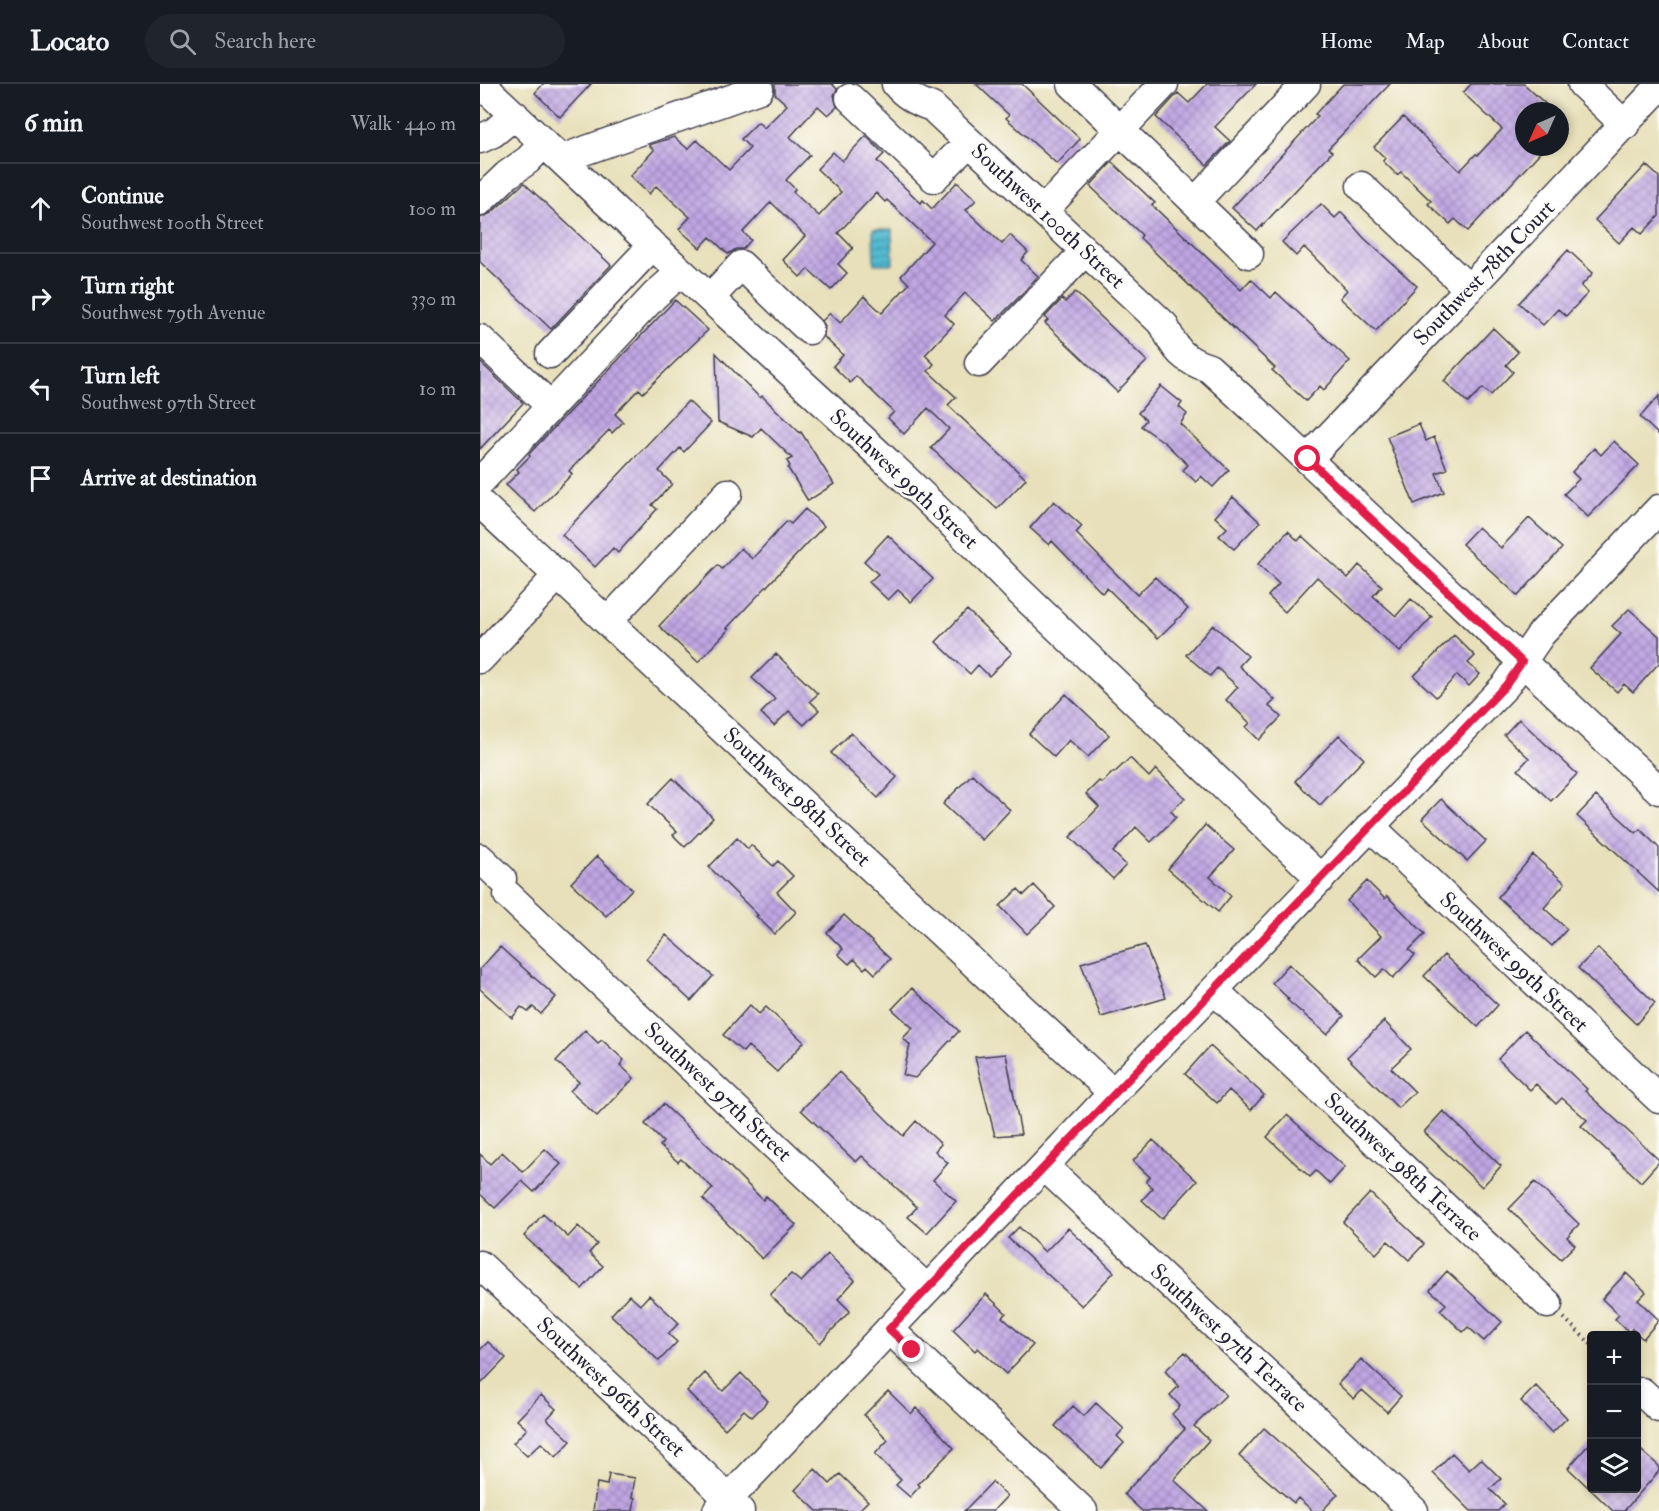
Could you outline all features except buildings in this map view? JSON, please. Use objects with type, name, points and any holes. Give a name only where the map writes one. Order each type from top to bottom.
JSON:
[{"type":"street","name":"Southwest 99th Street","points":[[482,84],[681,272],[920,492],[1033,605],[1321,879]]},
{"type":"street","name":"Southwest 100th Street","points":[[896,84],[909,97],[928,95],[969,142],[1164,325],[1180,353],[1196,364],[1209,368],[1659,790]]},
{"type":"street","points":[[1071,84],[1249,254]]},
{"type":"street","points":[[1043,211],[1164,84]]},
{"type":"street","points":[[1195,202],[1306,84]]},
{"type":"street","points":[[1582,84],[1625,125]]},
{"type":"street","name":"Southwest 78th Court","points":[[1308,459],[1659,87]]},
{"type":"street","points":[[480,201],[507,175],[528,160],[759,89]]},
{"type":"street","points":[[850,98],[934,178],[969,142]]},
{"type":"street","points":[[480,140],[493,133],[515,115]]},
{"type":"street","points":[[1361,186],[1469,289]]},
{"type":"street","points":[[550,354],[653,245]]},
{"type":"street","points":[[979,363],[1085,251]]},
{"type":"street","points":[[710,298],[741,265],[809,330]]},
{"type":"street","points":[[480,482],[655,295],[681,272]]},
{"type":"street","points":[[480,339],[541,397]]},
{"type":"street","points":[[608,621],[728,493]]},
{"type":"street","name":"Southwest 98th Street","points":[[480,503],[1113,1093]]},
{"type":"street","points":[[729,1507],[889,1329],[1506,685],[1541,634],[1659,509]]},
{"type":"street","points":[[480,659],[558,575]]},
{"type":"street","name":"Southwest 99th Street","points":[[1370,826],[1659,1099]]},
{"type":"street","name":"Southwest 97th Street","points":[[480,858],[505,887],[927,1289]]},
{"type":"street","name":"Southwest 98th Terrace","points":[[1214,990],[1548,1304]]},
{"type":"street","name":"Southwest 97th Terrace","points":[[1044,1166],[1414,1511]]},
{"type":"street","name":"Southwest 96th Street","points":[[480,1265],[729,1507]]},
{"type":"street","points":[[889,1329],[1083,1511]]},
{"type":"path","points":[[1548,1304],[1587,1340]]},
{"type":"water","points":[[873,229],[892,229],[893,264],[874,264]]},
{"type":"route","points":[[912,1350],[889,1329],[1506,685],[1522,662],[1308,459]]}]
